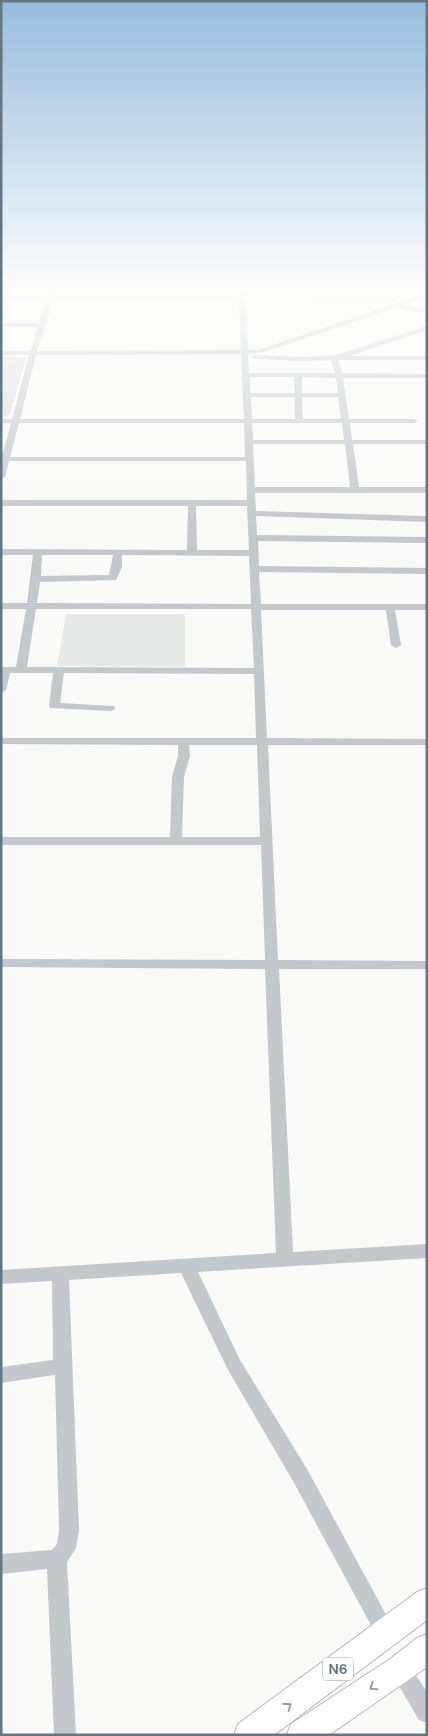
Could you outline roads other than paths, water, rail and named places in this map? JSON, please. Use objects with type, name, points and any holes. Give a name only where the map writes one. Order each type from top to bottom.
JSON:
[{"type":"highway","name":"N6","points":[[249,1735],[427,1602]]},
{"type":"highway","name":"N6","points":[[302,1735],[400,1669],[427,1648]]},
{"type":"street","points":[[1,477],[6,443],[16,421],[29,369]]},
{"type":"street","points":[[246,369],[285,1260]]},
{"type":"street","points":[[337,369],[355,490]]},
{"type":"street","points":[[246,375],[427,376]]},
{"type":"street","points":[[298,375],[299,421]]},
{"type":"street","points":[[246,395],[341,394]]},
{"type":"street","points":[[1,421],[414,421]]},
{"type":"street","points":[[248,442],[427,442]]},
{"type":"street","points":[[4,463],[249,459]]},
{"type":"street","points":[[1,502],[251,502],[355,490],[427,490]]},
{"type":"street","points":[[251,502],[427,519]]},
{"type":"street","points":[[192,503],[192,552]]},
{"type":"street","points":[[253,538],[427,540]]},
{"type":"street","points":[[1,552],[253,552]]},
{"type":"street","points":[[21,670],[36,579],[38,552]]},
{"type":"street","points":[[36,579],[113,578],[115,577],[117,567],[118,552]]},
{"type":"street","points":[[254,569],[427,571]]},
{"type":"street","points":[[1,606],[427,607]]},
{"type":"street","points":[[390,607],[396,645]]},
{"type":"street","points":[[1,690],[3,670],[259,671]]},
{"type":"street","points":[[59,671],[54,706],[110,708]]},
{"type":"street","points":[[2,743],[262,741],[426,744]]},
{"type":"street","points":[[176,841],[178,776],[184,756],[183,742]]},
{"type":"street","points":[[1,841],[266,841]]},
{"type":"street","points":[[1,963],[427,965]]},
{"type":"street","points":[[1,1277],[427,1252]]},
{"type":"street","points":[[187,1267],[234,1365],[300,1475],[386,1633]]},
{"type":"street","points":[[60,1274],[69,1530],[66,1548],[57,1559],[65,1735]]},
{"type":"street","points":[[1,1375],[62,1366]]},
{"type":"street","points":[[1,1564],[57,1559]]},
{"type":"street","points":[[400,1669],[427,1712]]}]
